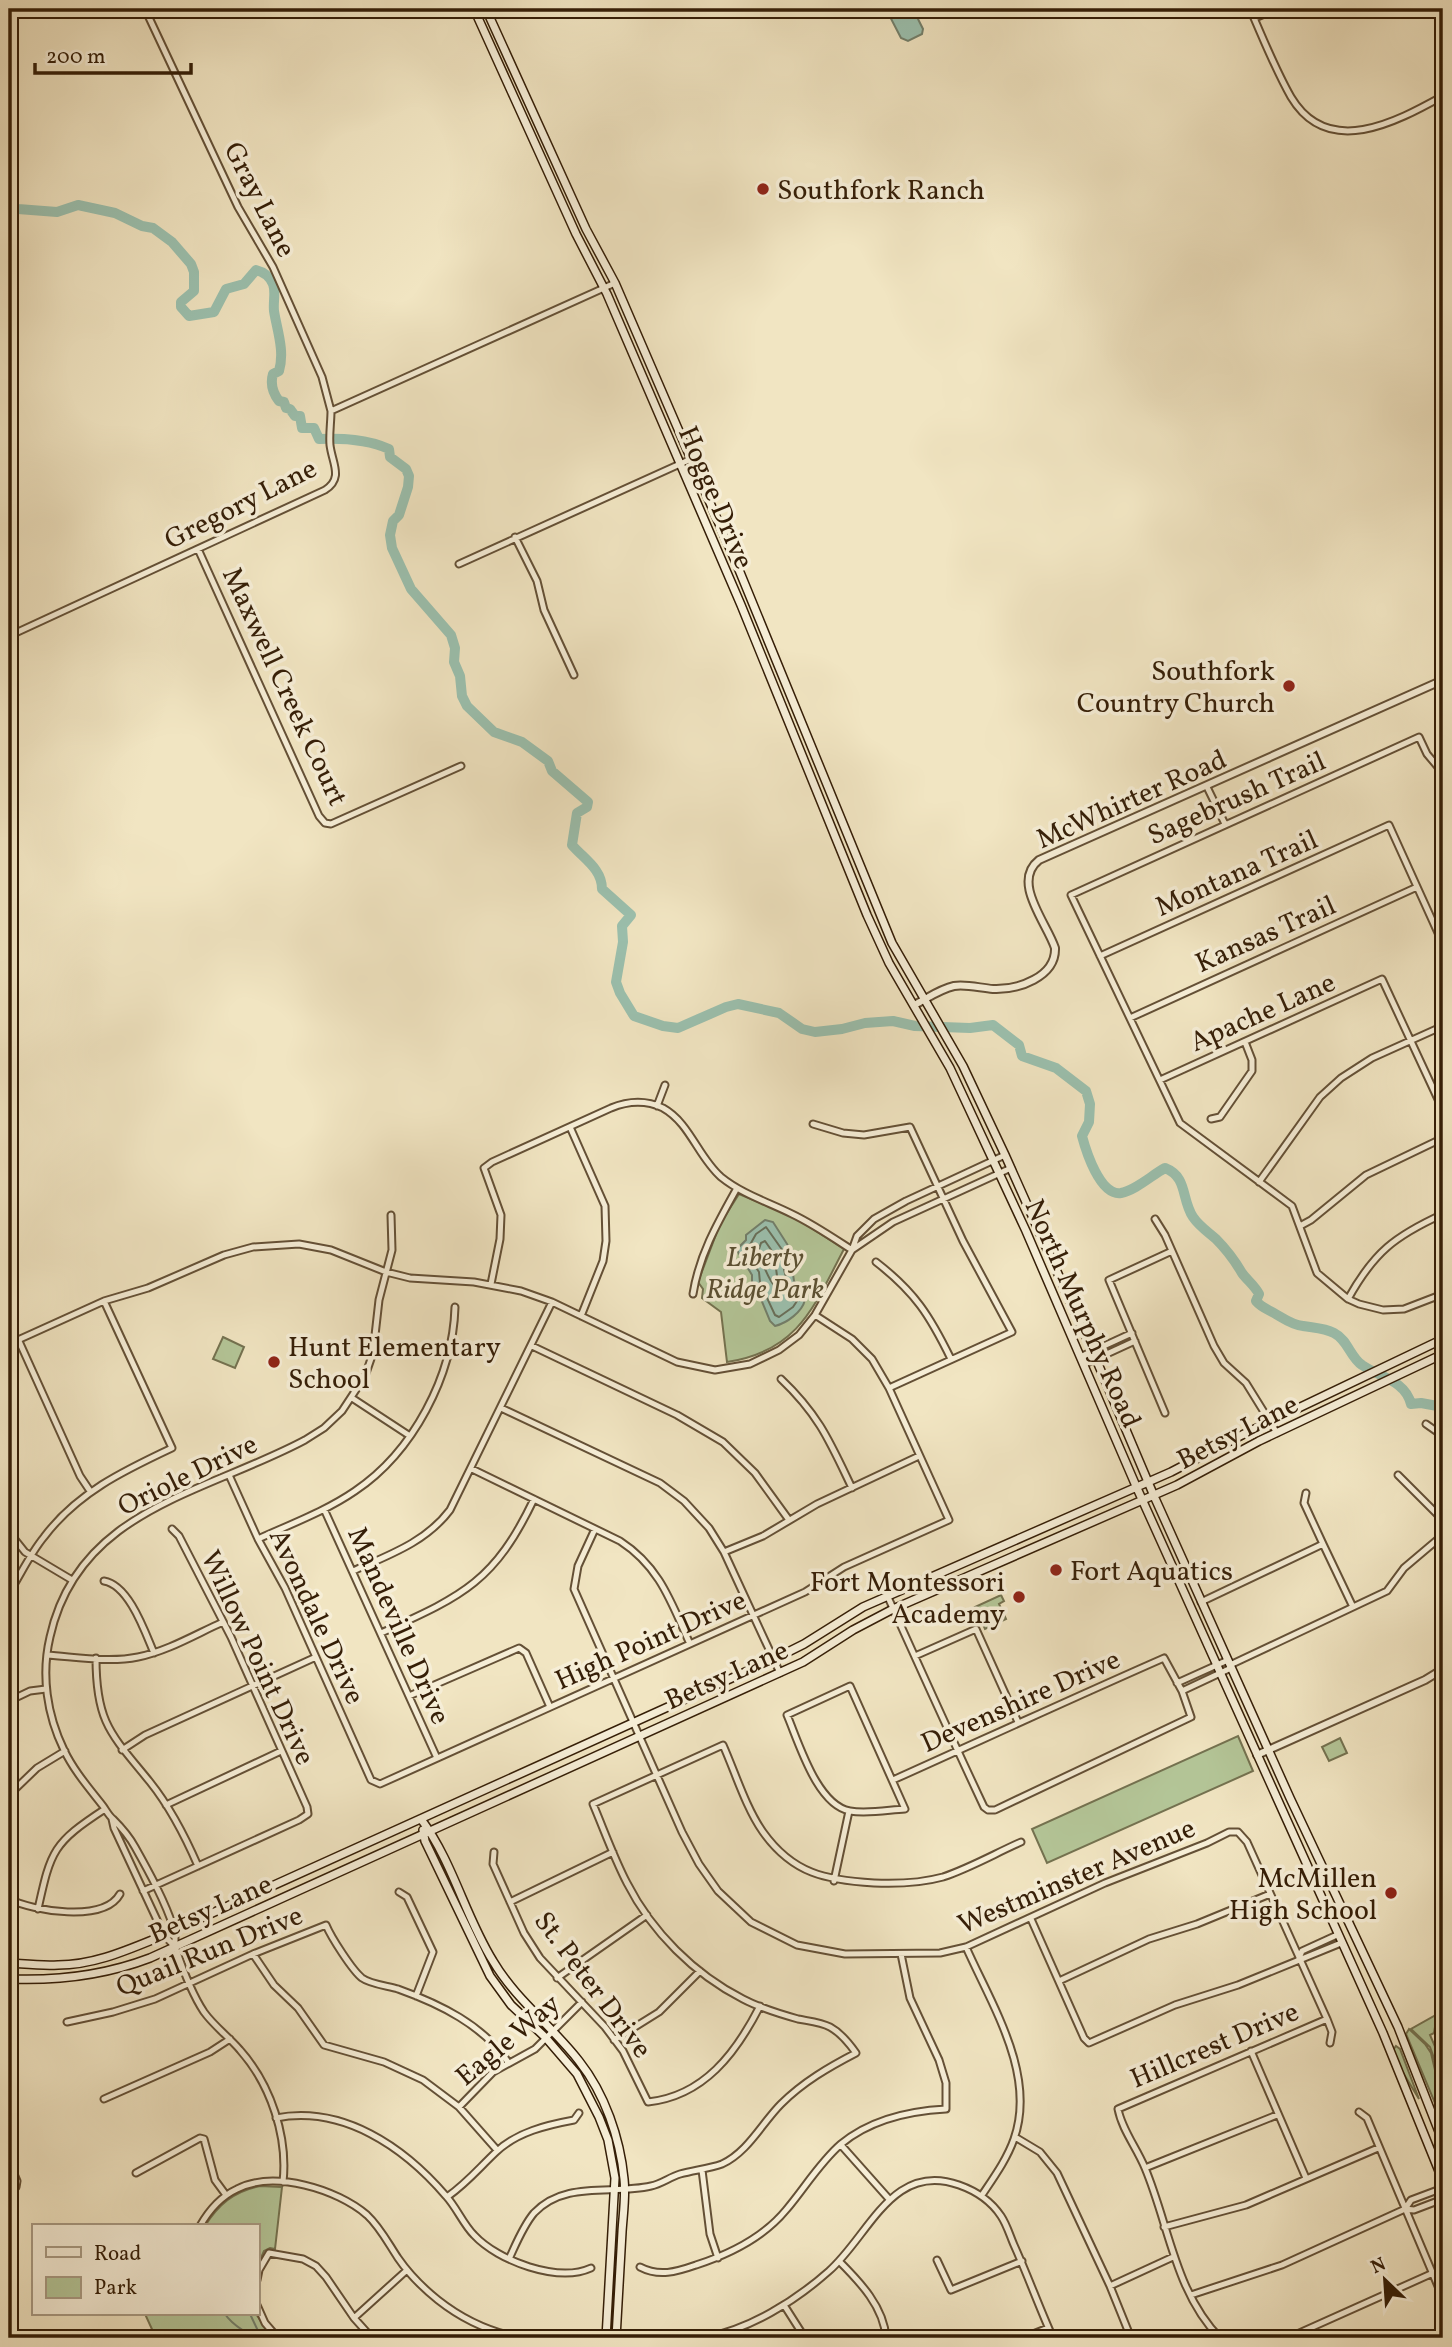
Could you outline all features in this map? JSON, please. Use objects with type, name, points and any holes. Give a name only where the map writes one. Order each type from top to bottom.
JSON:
[{"type":"main road","name":"Hogge Drive","points":[[474,9],[576,234],[604,288],[680,463],[867,915],[889,963],[916,1009]]},
{"type":"main road","name":"Hogge Drive","points":[[486,9],[586,229],[615,283],[751,600],[892,943],[924,1000]]},
{"type":"main road","points":[[741,605],[751,600]]},
{"type":"main road","points":[[811,779],[822,774]]},
{"type":"main road","name":"North Murphy Road","points":[[924,1000],[963,1066],[1011,1168],[1201,1602],[1398,2027],[1443,2142]]},
{"type":"main road","name":"North Murphy Road","points":[[916,1009],[994,1160],[1136,1486],[1339,1939],[1384,2033],[1443,2181]]},
{"type":"main road","name":"Betsy Lane","points":[[9,1964],[59,1965],[85,1962],[111,1956],[175,1931],[774,1659],[887,1595],[1148,1482],[1443,1339]]},
{"type":"main road","name":"Betsy Lane","points":[[9,1979],[48,1980],[99,1974],[135,1964],[175,1947],[780,1673],[894,1609],[1154,1496],[1443,1353]]},
{"type":"main road","points":[[1060,1521],[1067,1535]]},
{"type":"main road","points":[[978,1557],[984,1570]]},
{"type":"main road","points":[[515,1777],[521,1790]]},
{"type":"main road","points":[[421,1819],[492,1960],[517,1996],[554,2031],[582,2064],[600,2094],[616,2136],[625,2189],[616,2338]]},
{"type":"main road","points":[[427,1833],[425,1841],[490,1976],[511,2005],[546,2038],[577,2074],[608,2140],[615,2189],[606,2338]]},
{"type":"street","name":"Gray Lane","points":[[145,9],[238,207],[271,263],[322,377],[331,411]]},
{"type":"street","points":[[1250,9],[1291,97],[1317,122],[1343,131],[1366,130],[1443,96]]},
{"type":"street","points":[[1255,18],[1276,9]]},
{"type":"street","points":[[331,411],[615,283]]},
{"type":"street","name":"Gregory Lane","points":[[9,636],[314,497],[331,486],[337,474],[330,439],[331,411]]},
{"type":"street","points":[[460,564],[691,459]]},
{"type":"street","points":[[515,537],[537,581],[544,610],[573,675]]},
{"type":"street","name":"Maxwell Creek Court","points":[[198,549],[318,816],[325,823],[331,824],[461,766]]},
{"type":"street","name":"McWhirter Road","points":[[916,1009],[924,1000],[953,986],[1007,988],[1046,972],[1053,962],[1055,948],[1028,888],[1028,876],[1032,866],[1044,858],[1443,680]]},
{"type":"street","name":"Sagebrush Trail","points":[[1100,956],[1071,895],[1419,737],[1427,754],[1443,773]]},
{"type":"street","points":[[1207,787],[1225,824]]},
{"type":"street","name":"Montana Trail","points":[[1100,956],[1389,825],[1417,887]]},
{"type":"street","points":[[1417,887],[1440,930],[1443,944]]},
{"type":"street","name":"Kansas Trail","points":[[1129,1018],[1417,887]]},
{"type":"street","points":[[1100,956],[1180,1123],[1292,1206],[1317,1273],[1348,1299],[1384,1310],[1404,1309],[1443,1294]]},
{"type":"street","name":"Apache Lane","points":[[1160,1080],[1382,979],[1411,1041]]},
{"type":"street","points":[[1259,1182],[1320,1097],[1341,1078],[1373,1058],[1443,1026]]},
{"type":"street","points":[[1411,1041],[1443,1110]]},
{"type":"street","points":[[1211,1119],[1220,1117],[1252,1071],[1252,1060],[1245,1042]]},
{"type":"street","points":[[657,1106],[665,1085]]},
{"type":"street","points":[[491,1284],[500,1239],[501,1215],[484,1168],[492,1162],[629,1102],[657,1106],[676,1118],[711,1167],[737,1188],[793,1214],[852,1250]]},
{"type":"street","points":[[813,1124],[844,1133],[863,1135],[910,1127],[943,1199],[1012,1332],[889,1388]]},
{"type":"street","points":[[570,1127],[605,1206],[606,1241],[603,1261],[581,1316]]},
{"type":"street","points":[[1300,1226],[1366,1175],[1443,1138]]},
{"type":"street","points":[[9,1343],[104,1301],[148,1288],[224,1255],[269,1244],[299,1244],[331,1250],[386,1272],[425,1280],[491,1284],[521,1291],[581,1316],[677,1362],[715,1370],[750,1364],[779,1350],[799,1335],[815,1315],[852,1250],[857,1236],[874,1219],[897,1205],[1005,1155]]},
{"type":"street","points":[[852,1250],[893,1222],[1011,1168]]},
{"type":"street","points":[[693,1294],[695,1280],[710,1238],[737,1188]]},
{"type":"street","points":[[1348,1299],[1361,1276],[1382,1250],[1408,1230],[1443,1214]]},
{"type":"street","name":"Oriole Drive","points":[[175,1947],[164,1935],[112,1819],[80,1777],[65,1751],[52,1717],[46,1689],[47,1654],[57,1611],[72,1580],[99,1546],[130,1521],[299,1444],[318,1433],[342,1411],[365,1376],[373,1353],[379,1300],[393,1242],[391,1215]]},
{"type":"street","points":[[1155,1219],[1214,1346],[1224,1363],[1246,1383],[1277,1433]]},
{"type":"street","points":[[1165,1413],[1109,1280],[1172,1251]]},
{"type":"street","points":[[876,1262],[901,1281],[918,1301],[951,1359]]},
{"type":"street","points":[[9,1592],[56,1522],[90,1491],[172,1448],[104,1301]]},
{"type":"street","points":[[353,1571],[430,1532],[454,1504],[552,1303]]},
{"type":"street","points":[[258,1539],[345,1498],[377,1475],[410,1436],[423,1414],[444,1367],[453,1333],[455,1307]]},
{"type":"street","points":[[724,1552],[763,1536],[789,1520],[919,1456],[889,1388],[872,1359],[852,1339],[815,1315]]},
{"type":"street","points":[[1094,1355],[1132,1333]]},
{"type":"street","points":[[18,1339],[80,1476],[90,1491]]},
{"type":"street","points":[[1083,1360],[1135,1341]]},
{"type":"street","points":[[531,1346],[677,1415],[723,1442],[774,1496],[789,1520]]},
{"type":"street","points":[[781,1379],[814,1413],[852,1488]]},
{"type":"street","points":[[352,1398],[410,1436]]},
{"type":"street","points":[[501,1408],[660,1483],[684,1501],[709,1528],[724,1552],[780,1673]]},
{"type":"street","points":[[1426,1424],[1443,1436]]},
{"type":"street","name":"High Point Drive","points":[[370,1776],[373,1782],[380,1784],[755,1615],[804,1592],[844,1567],[948,1520],[919,1456]]},
{"type":"street","points":[[472,1469],[630,1548],[653,1569],[667,1592],[690,1644]]},
{"type":"street","name":"Avondale Drive","points":[[229,1475],[258,1539],[285,1588],[370,1776]]},
{"type":"street","points":[[1398,1475],[1443,1520]]},
{"type":"street","points":[[1306,1493],[1304,1503],[1353,1607]]},
{"type":"street","points":[[381,1633],[440,1606],[474,1584],[510,1544],[534,1499]]},
{"type":"street","name":"Mandeville Drive","points":[[324,1508],[437,1758]]},
{"type":"street","name":"Willow Point Drive","points":[[172,1529],[179,1536],[223,1622],[306,1804],[308,1814],[299,1821],[198,1866]]},
{"type":"street","name":"Westminster Avenue","points":[[595,1529],[578,1566],[574,1589],[682,1832],[699,1864],[718,1891],[751,1922],[797,1945],[845,1954],[940,1953],[966,1947],[1105,1883],[1229,1832],[1238,1832],[1247,1842],[1270,1894]]},
{"type":"street","points":[[9,1532],[31,1556],[72,1580]]},
{"type":"street","points":[[1182,1691],[1229,1664],[1387,1591],[1404,1568],[1443,1535]]},
{"type":"street","points":[[1201,1602],[1323,1544]]},
{"type":"street","points":[[104,1581],[113,1583],[125,1596],[154,1653]]},
{"type":"street","points":[[887,1595],[984,1807],[988,1810],[995,1810],[1191,1717],[1177,1683],[1219,1669]]},
{"type":"street","points":[[47,1654],[124,1659],[154,1653],[223,1622]]},
{"type":"street","points":[[915,1656],[976,1629],[1018,1722]]},
{"type":"street","points":[[409,1696],[516,1648],[522,1648],[550,1707]]},
{"type":"street","points":[[122,1750],[139,1737],[316,1657]]},
{"type":"street","points":[[96,1658],[99,1703],[107,1725],[122,1750],[166,1805],[198,1866],[143,1891]]},
{"type":"street","name":"Devenshire Drive","points":[[893,1780],[1164,1658],[1177,1683]]},
{"type":"street","points":[[1257,1755],[1443,1669]]},
{"type":"street","points":[[850,1686],[893,1780],[905,1809],[849,1811],[830,1800],[818,1785],[788,1715],[850,1686]]},
{"type":"street","points":[[9,1701],[30,1691],[46,1689]]},
{"type":"street","points":[[509,2259],[535,2212],[555,2197],[576,2191],[652,2186],[679,2174],[723,2163],[739,2152],[781,2104],[804,2084],[828,2067],[856,2053],[845,2038],[829,2026],[760,2007],[744,2000],[700,1971],[662,1935],[647,1915],[626,1882],[593,1804],[723,1745],[762,1831],[781,1853],[795,1863],[834,1881],[887,1884],[926,1881],[945,1876],[1021,1842]]},
{"type":"street","points":[[9,1795],[37,1768],[65,1751]]},
{"type":"street","points":[[166,1805],[281,1751]]},
{"type":"street","points":[[38,1909],[48,1863],[59,1844],[79,1826],[105,1809]]},
{"type":"street","points":[[834,1881],[849,1811]]},
{"type":"street","name":"Oriole Drive","points":[[112,1819],[120,1824],[129,1837],[154,1886],[175,1931],[175,1947],[189,1983],[205,2013],[257,2073],[276,2118],[284,2157],[283,2182]]},
{"type":"street","name":"St. Peter Drive","points":[[494,1852],[493,1864],[524,1933],[540,1958],[614,2040],[637,2077],[648,2102],[680,2096],[701,2083],[746,2034],[760,2007]]},
{"type":"street","points":[[510,1902],[613,1852]]},
{"type":"street","points":[[398,1892],[407,1897],[433,1952],[416,1996],[449,2012],[480,2032],[496,2045],[508,2062]]},
{"type":"street","points":[[9,1899],[38,1909],[60,1911],[89,1909],[116,1901],[120,1894]]},
{"type":"street","points":[[1059,1981],[1149,1939],[1197,1924],[1270,1894],[1327,2019],[1332,2032],[1330,2043]]},
{"type":"street","points":[[557,1978],[647,1915]]},
{"type":"street","points":[[1031,1919],[1084,2038],[1089,2043],[1175,2005],[1238,1985],[1299,1958]]},
{"type":"street","name":"Quail Run Drive","points":[[67,2022],[124,2009],[155,1998],[326,1925],[331,1937],[363,1978],[416,1996]]},
{"type":"street","points":[[1299,1958],[1301,1951],[1339,1939]]},
{"type":"street","points":[[966,1947],[1009,2043],[1020,2090],[1015,2137],[1004,2161],[982,2195]]},
{"type":"street","points":[[640,2267],[652,2274],[672,2272],[718,2258],[756,2238],[784,2213],[841,2144],[893,2116],[946,2109],[946,2083],[939,2060],[910,1998],[901,1954]]},
{"type":"street","points":[[253,1955],[274,1985],[298,2008],[324,2045],[384,2062],[423,2080],[459,2107],[498,2150]]},
{"type":"street","points":[[614,2040],[659,2012],[700,1971]]},
{"type":"street","name":"Eagle Way","points":[[459,2107],[493,2072],[508,2062],[521,2058],[554,2031],[582,2002]]},
{"type":"street","name":"Hillcrest Drive","points":[[1145,2168],[1118,2109],[1327,2019]]},
{"type":"street","points":[[104,2099],[210,2052],[230,2039]]},
{"type":"street","points":[[1251,2051],[1306,2178]]},
{"type":"street","points":[[1359,2112],[1367,2118],[1443,2298]]},
{"type":"street","points":[[447,2197],[467,2183],[498,2150],[526,2133],[573,2120],[579,2113]]},
{"type":"street","points":[[276,2118],[312,2114],[365,2131],[396,2147],[447,2197],[475,2237],[509,2259],[525,2266],[554,2272],[582,2272],[591,2267]]},
{"type":"street","points":[[1220,2338],[1206,2324],[1173,2257],[1145,2168],[1277,2115]]},
{"type":"street","points":[[1015,2137],[1040,2152],[1057,2173],[1110,2286],[1131,2338]]},
{"type":"street","points":[[136,2173],[200,2138],[204,2139],[215,2180],[226,2195]]},
{"type":"street","points":[[841,2144],[889,2199]]},
{"type":"street","points":[[1164,2227],[1246,2205],[1378,2148]]},
{"type":"street","points":[[9,2162],[17,2181],[16,2187],[9,2192]]},
{"type":"street","points":[[702,2170],[710,2234],[718,2258]]},
{"type":"street","points":[[704,2338],[723,2336],[784,2305],[812,2286],[839,2261],[889,2199],[905,2188],[929,2180],[943,2179],[982,2195],[1001,2215],[1053,2338]]},
{"type":"street","points":[[201,2224],[210,2210],[226,2195],[258,2182],[283,2182],[323,2190],[355,2206],[381,2231],[407,2270],[438,2300],[463,2317],[490,2330],[520,2338]]},
{"type":"street","points":[[1405,2209],[1411,2200],[1443,2188]]},
{"type":"street","points":[[1191,2295],[1282,2265],[1405,2209],[1414,2210],[1443,2199]]},
{"type":"street","points":[[259,2273],[269,2253],[303,2259],[316,2266],[372,2338]]},
{"type":"street","points":[[1110,2286],[1173,2257]]},
{"type":"street","points":[[937,2260],[951,2290],[1022,2261]]},
{"type":"street","points":[[839,2261],[862,2284],[879,2311],[886,2338]]},
{"type":"street","points":[[354,2318],[407,2270]]},
{"type":"street","points":[[1288,2338],[1433,2273]]},
{"type":"street","points":[[784,2305],[805,2338]]},
{"type":"street","points":[[259,2310],[265,2323],[278,2338]]},
{"type":"street","points":[[1023,2338],[1048,2328]]},
{"type":"green space","name":"Liberty Ridge Park","points":[[739,1194],[794,1217],[844,1249],[813,1307],[788,1336],[771,1348],[727,1362],[721,1312],[702,1298],[703,1289],[698,1282],[720,1224]]},
{"type":"green space","points":[[223,1337],[244,1347],[235,1368],[213,1359]]},
{"type":"green space","points":[[1001,1595],[1004,1601],[999,1604],[1006,1619],[985,1629],[975,1607]]},
{"type":"green space","points":[[1238,1736],[1253,1771],[1047,1863],[1032,1829]]},
{"type":"green space","points":[[1340,1738],[1347,1753],[1329,1761],[1322,1747]]},
{"type":"green space","points":[[1443,2011],[1443,2023],[1435,2027],[1434,2033],[1430,2035],[1443,2065],[1443,2083],[1430,2047],[1411,2029]]},
{"type":"green space","points":[[1409,2029],[1431,2053],[1443,2089],[1443,2132],[1435,2103],[1406,2034]]},
{"type":"green space","points":[[1396,2046],[1400,2049],[1419,2099],[1402,2071],[1393,2050]]},
{"type":"green space","points":[[260,2186],[282,2187],[275,2249],[264,2251],[259,2262],[259,2224],[206,2224],[215,2212],[242,2191]]},
{"type":"green space","points":[[146,2316],[257,2316],[269,2333],[258,2338],[156,2338]]},
{"type":"water","points":[[886,9],[913,9],[923,29],[922,34],[908,41],[901,38]]},
{"type":"water","points":[[765,1220],[773,1222],[789,1247],[794,1281],[805,1300],[801,1309],[793,1316],[775,1326],[752,1285],[752,1275],[738,1252],[738,1248],[746,1240],[746,1235]]},
{"type":"waterway","points":[[9,205],[18,209],[57,212],[78,205],[115,213],[142,226],[153,228],[172,242],[191,264],[194,291],[181,302],[181,307],[189,316],[214,312],[226,289],[244,284],[256,270],[270,279],[274,287],[274,311],[281,348],[279,371],[273,374],[272,381],[277,398],[284,402],[286,408],[295,416],[300,416],[302,428],[314,428],[319,439],[355,440],[381,446],[389,449],[390,457],[406,469],[409,476],[408,487],[399,515],[393,521],[390,535],[392,548],[411,589],[451,635],[455,648],[454,662],[467,706],[494,732],[522,742],[548,761],[552,771],[588,802],[587,807],[577,813],[572,845],[596,870],[602,889],[631,915],[622,926],[623,942],[616,982],[634,1016],[678,1028],[738,1004],[779,1013],[802,1029],[815,1032],[893,1021],[915,1026],[970,1028],[993,1025],[1019,1045],[1022,1056],[1056,1068],[1086,1091],[1090,1104],[1089,1122],[1082,1136],[1095,1171],[1107,1187],[1113,1192],[1121,1193],[1138,1186],[1165,1168],[1172,1172],[1181,1183],[1193,1217],[1223,1247],[1255,1288],[1259,1294],[1256,1301],[1260,1305],[1295,1324],[1326,1330],[1339,1336],[1358,1362],[1397,1384],[1408,1396],[1411,1404],[1443,1407]]},
{"type":"waterway","points":[[227,2316],[252,2337],[259,2333],[251,2316]]},
{"type":"place","name":"Southfork Ranch","points":[[763,189]]},
{"type":"place","name":"Southfork Country Church","points":[[1289,686]]},
{"type":"place","name":"Hunt Elementary School","points":[[274,1362]]},
{"type":"place","name":"Fort Aquatics","points":[[1056,1570]]},
{"type":"place","name":"Fort Montessori Academy","points":[[1019,1597]]},
{"type":"place","name":"McMillen High School","points":[[1391,1893]]}]
